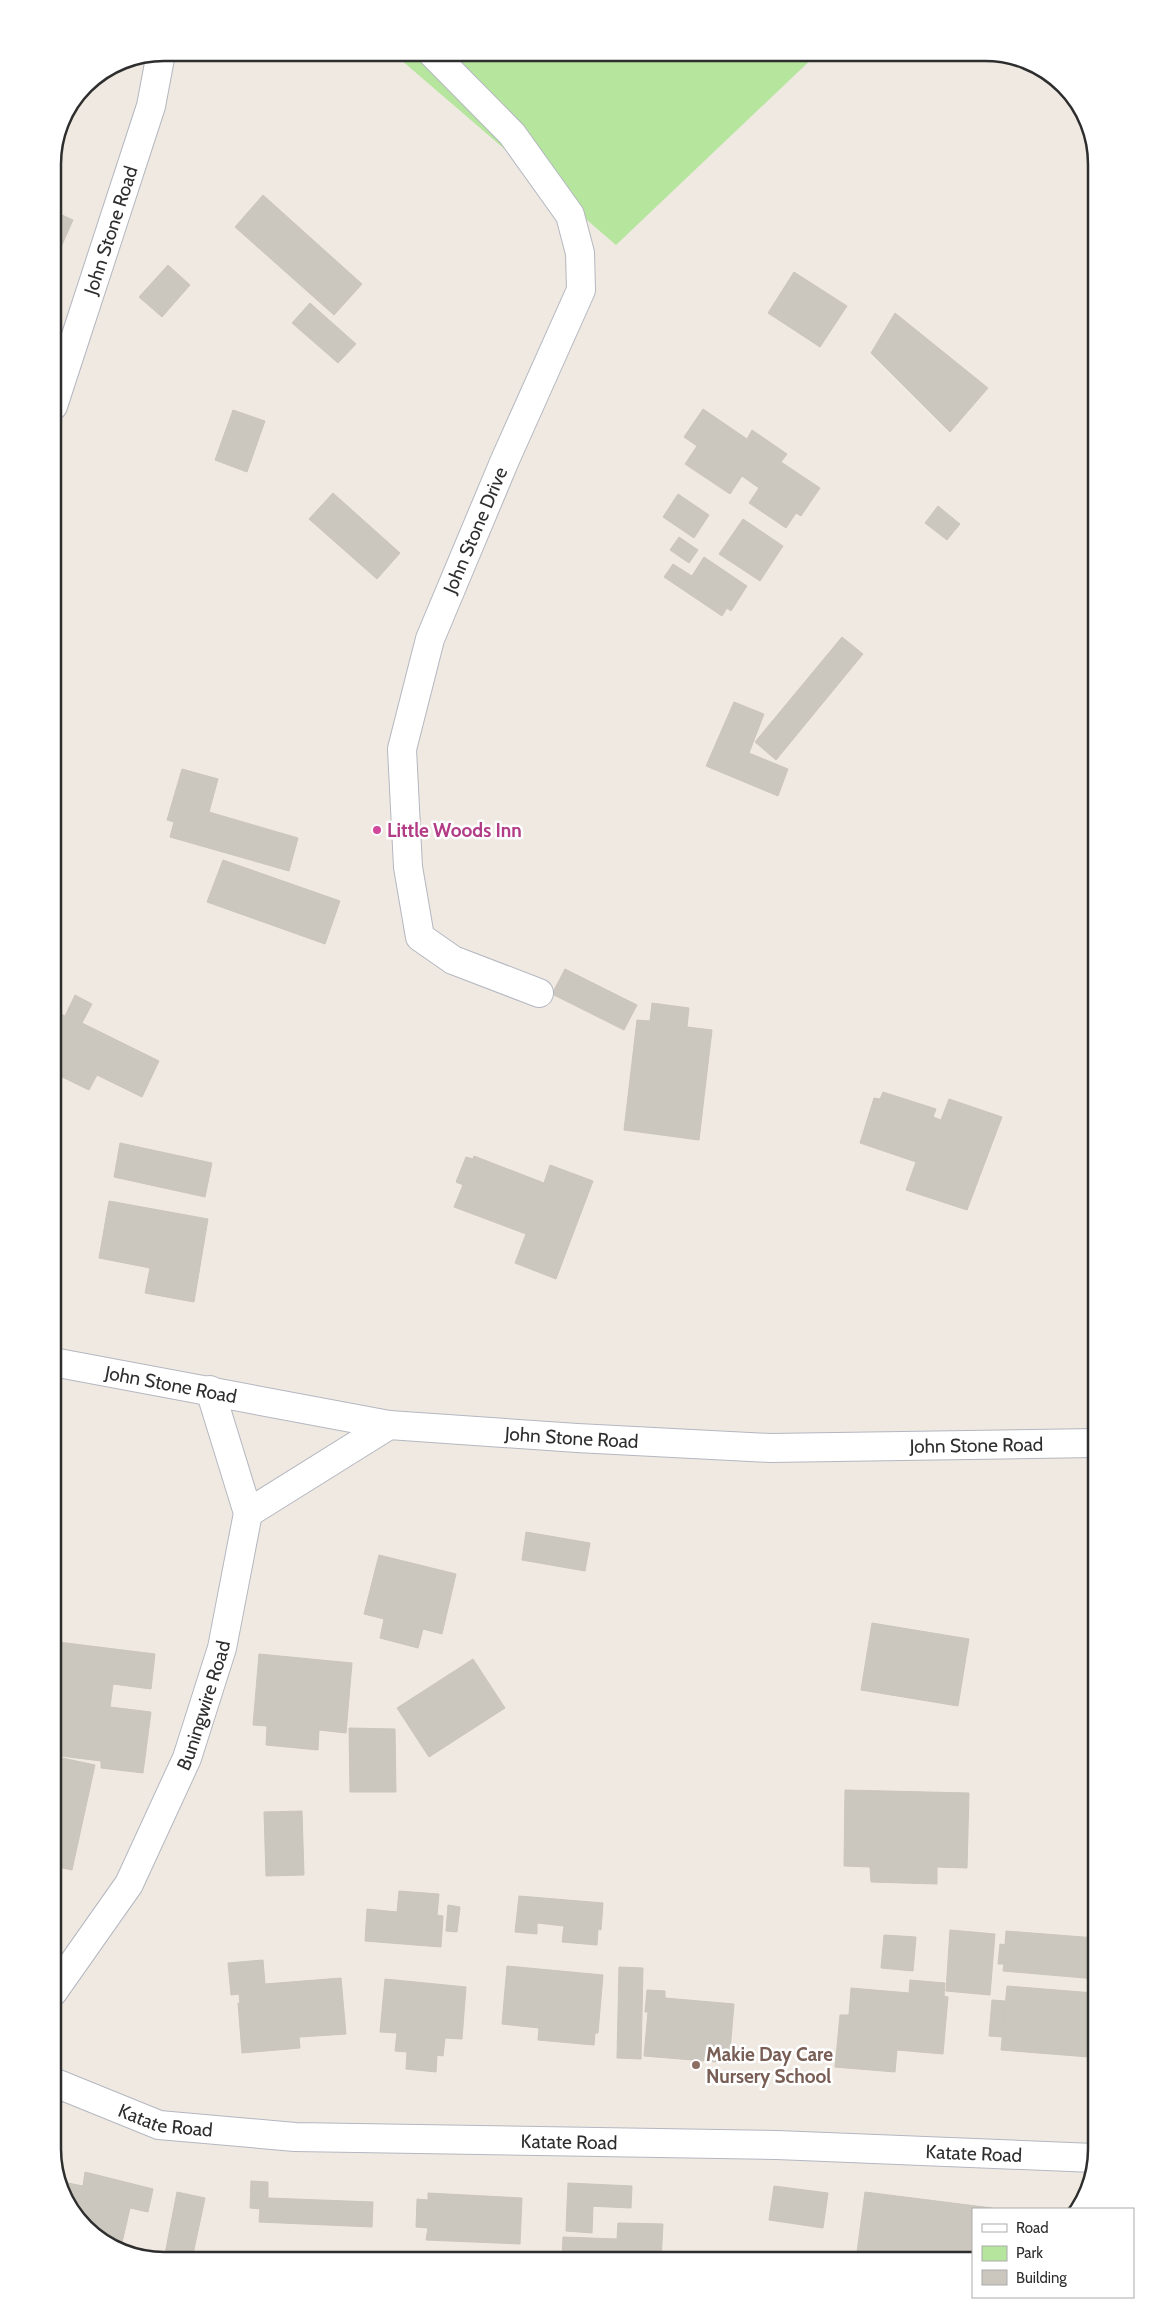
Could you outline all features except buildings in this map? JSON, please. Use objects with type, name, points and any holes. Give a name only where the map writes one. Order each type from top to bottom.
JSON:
[{"type":"street","name":"John Stone Road","points":[[61,382],[151,106],[159,61]]},
{"type":"street","name":"John Stone Drive","points":[[440,61],[512,134],[570,214],[580,252],[581,290],[504,460],[430,639],[402,750],[408,867],[420,938],[453,960],[540,993]]},
{"type":"street","name":"John Stone Road","points":[[61,1363],[389,1425],[577,1438],[770,1448],[1088,1443]]},
{"type":"street","name":"Buningwire Road","points":[[61,1979],[129,1884],[187,1758],[222,1648],[248,1513],[210,1390]]},
{"type":"street","points":[[248,1513],[389,1425]]},
{"type":"street","name":"Katate Road","points":[[61,2086],[159,2125],[294,2137],[777,2145],[1087,2158]]},
{"type":"green space","points":[[402,61],[810,61],[616,245]]},
{"type":"place","name":"Little Woods Inn","points":[[377,830]]},
{"type":"place","name":"Makie Day Care Nursery School","points":[[696,2065]]}]
